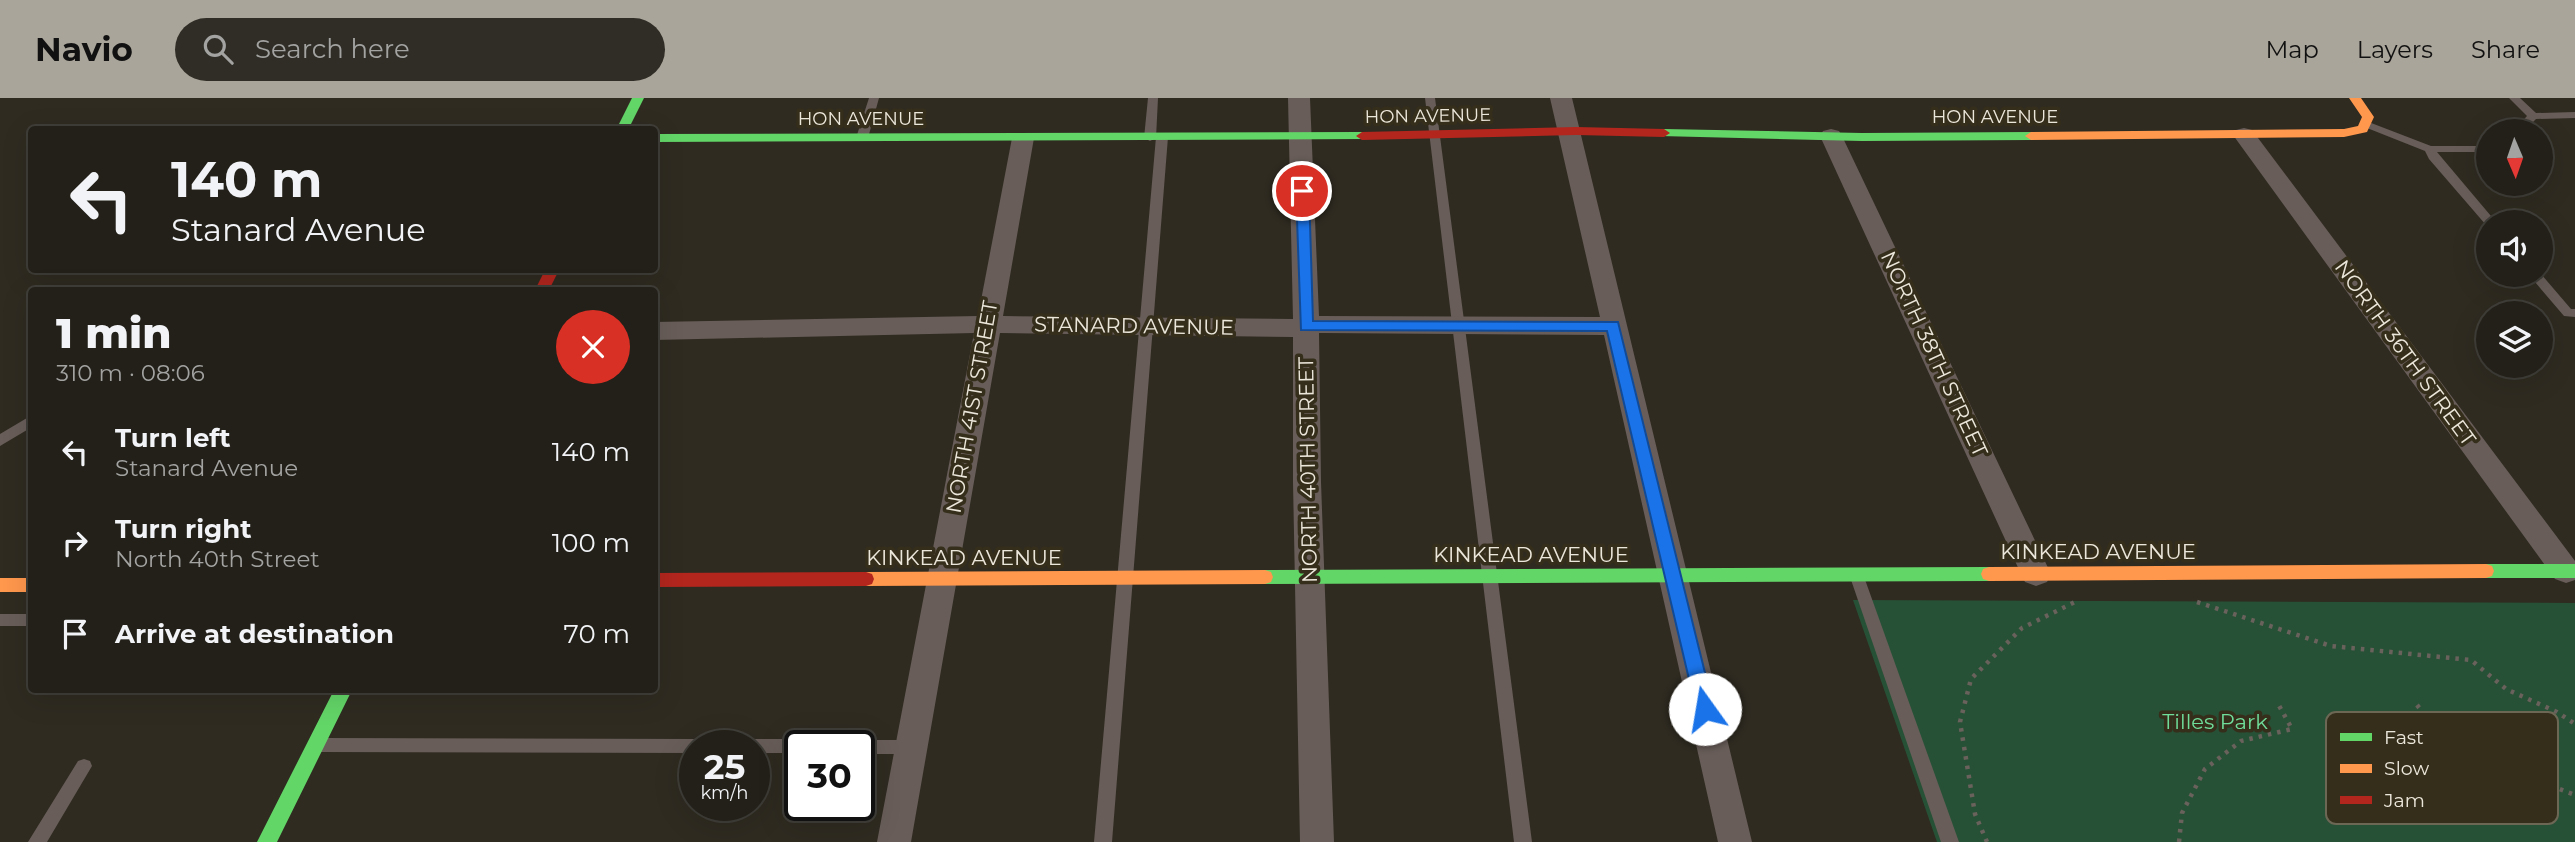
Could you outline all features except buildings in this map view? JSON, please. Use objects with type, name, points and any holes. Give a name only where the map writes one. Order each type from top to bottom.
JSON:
[{"type":"street","points":[[624,126],[638,98]]},
{"type":"street","name":"NORTH 40TH STREET","points":[[1299,98],[1317,842]]},
{"type":"street","points":[[1561,98],[1735,842]]},
{"type":"street","points":[[2356,98],[2368,117],[2366,124]]},
{"type":"street","name":"HON AVENUE","points":[[658,138],[1300,137],[1568,131],[1831,136],[2244,135],[2344,133],[2363,129],[2366,124]]},
{"type":"street","name":"NORTH 36TH STREET","points":[[2244,135],[2570,571]]},
{"type":"street","name":"NORTH 38TH STREET","points":[[1831,136],[2036,573]]},
{"type":"street","name":"NORTH 41ST STREET","points":[[894,842],[1023,138]]},
{"type":"street","name":"STANARD AVENUE","points":[[658,331],[987,325],[1613,326]]},
{"type":"street","name":"KINKEAD AVENUE","points":[[658,580],[2570,571]]},
{"type":"street","points":[[0,585],[28,585]]},
{"type":"street","points":[[267,842],[342,693]]},
{"type":"lane","points":[[862,138],[874,98]]},
{"type":"lane","points":[[1103,842],[1124,578],[1149,327],[1156,137],[1153,98]]},
{"type":"lane","points":[[1430,98],[1460,326],[1488,576],[1524,842]]},
{"type":"lane","points":[[2514,98],[2532,116],[2575,116]]},
{"type":"lane","points":[[2529,119],[2532,116]]},
{"type":"lane","points":[[2366,124],[2430,149],[2476,149]]},
{"type":"lane","points":[[2430,149],[2433,157],[2479,210]]},
{"type":"lane","points":[[2545,287],[2568,313],[2575,313]]},
{"type":"lane","points":[[0,441],[28,423]]},
{"type":"lane","points":[[1856,574],[1950,842]]},
{"type":"lane","points":[[0,620],[28,620]]},
{"type":"lane","points":[[316,745],[679,746]]},
{"type":"lane","points":[[875,747],[911,747]]},
{"type":"lane","points":[[37,842],[84,766]]},
{"type":"path","points":[[2187,598],[2331,646],[2471,660],[2506,689],[2557,712]]},
{"type":"path","points":[[1987,842],[1975,814],[1960,722],[1971,679],[2022,628],[2080,599]]},
{"type":"path","points":[[2179,842],[2182,813],[2205,769],[2241,741],[2292,729],[2277,702]]},
{"type":"path","points":[[2417,705],[2422,712]]},
{"type":"path","points":[[2558,713],[2575,724]]},
{"type":"path","points":[[2558,788],[2575,795]]},
{"type":"green space","name":"Tilles Park","points":[[1853,600],[2575,603],[2575,842],[1937,842]]},
{"type":"traffic: fast","points":[[624,126],[638,98]]},
{"type":"traffic: fast","points":[[1664,133],[1862,137],[2031,136]]},
{"type":"traffic: fast","points":[[658,138],[1362,136]]},
{"type":"traffic: fast","points":[[2486,571],[2575,571]]},
{"type":"traffic: fast","points":[[1265,577],[1989,574]]},
{"type":"traffic: fast","points":[[267,842],[342,693]]},
{"type":"traffic: slow","points":[[2031,136],[2344,133],[2363,129],[2368,117],[2355,98]]},
{"type":"traffic: slow","points":[[1989,574],[2486,571]]},
{"type":"traffic: slow","points":[[866,579],[1265,577]]},
{"type":"traffic: slow","points":[[0,585],[28,585]]},
{"type":"traffic: jam","points":[[1362,136],[1576,131],[1664,133]]},
{"type":"traffic: jam","points":[[544,287],[550,273]]},
{"type":"traffic: jam","points":[[658,580],[866,579]]},
{"type":"route","points":[[1302,191],[1306,326],[1613,326],[1705,709]]}]
